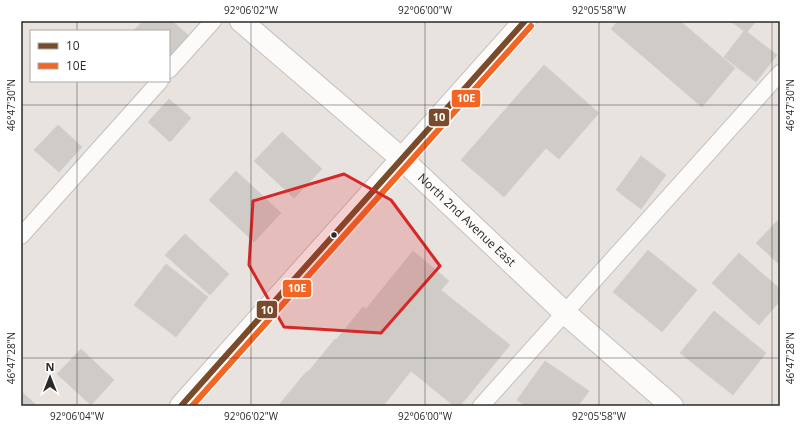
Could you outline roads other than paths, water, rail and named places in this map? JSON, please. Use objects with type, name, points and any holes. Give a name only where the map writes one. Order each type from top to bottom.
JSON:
[{"type":"street","name":"North 2nd Avenue East","points":[[242,21],[402,159],[565,313],[672,406]]},
{"type":"street","points":[[181,406],[525,21]]},
{"type":"lane","points":[[170,69],[213,21]]},
{"type":"lane","points":[[481,406],[780,73]]},
{"type":"lane","points":[[21,236],[159,82]]}]
